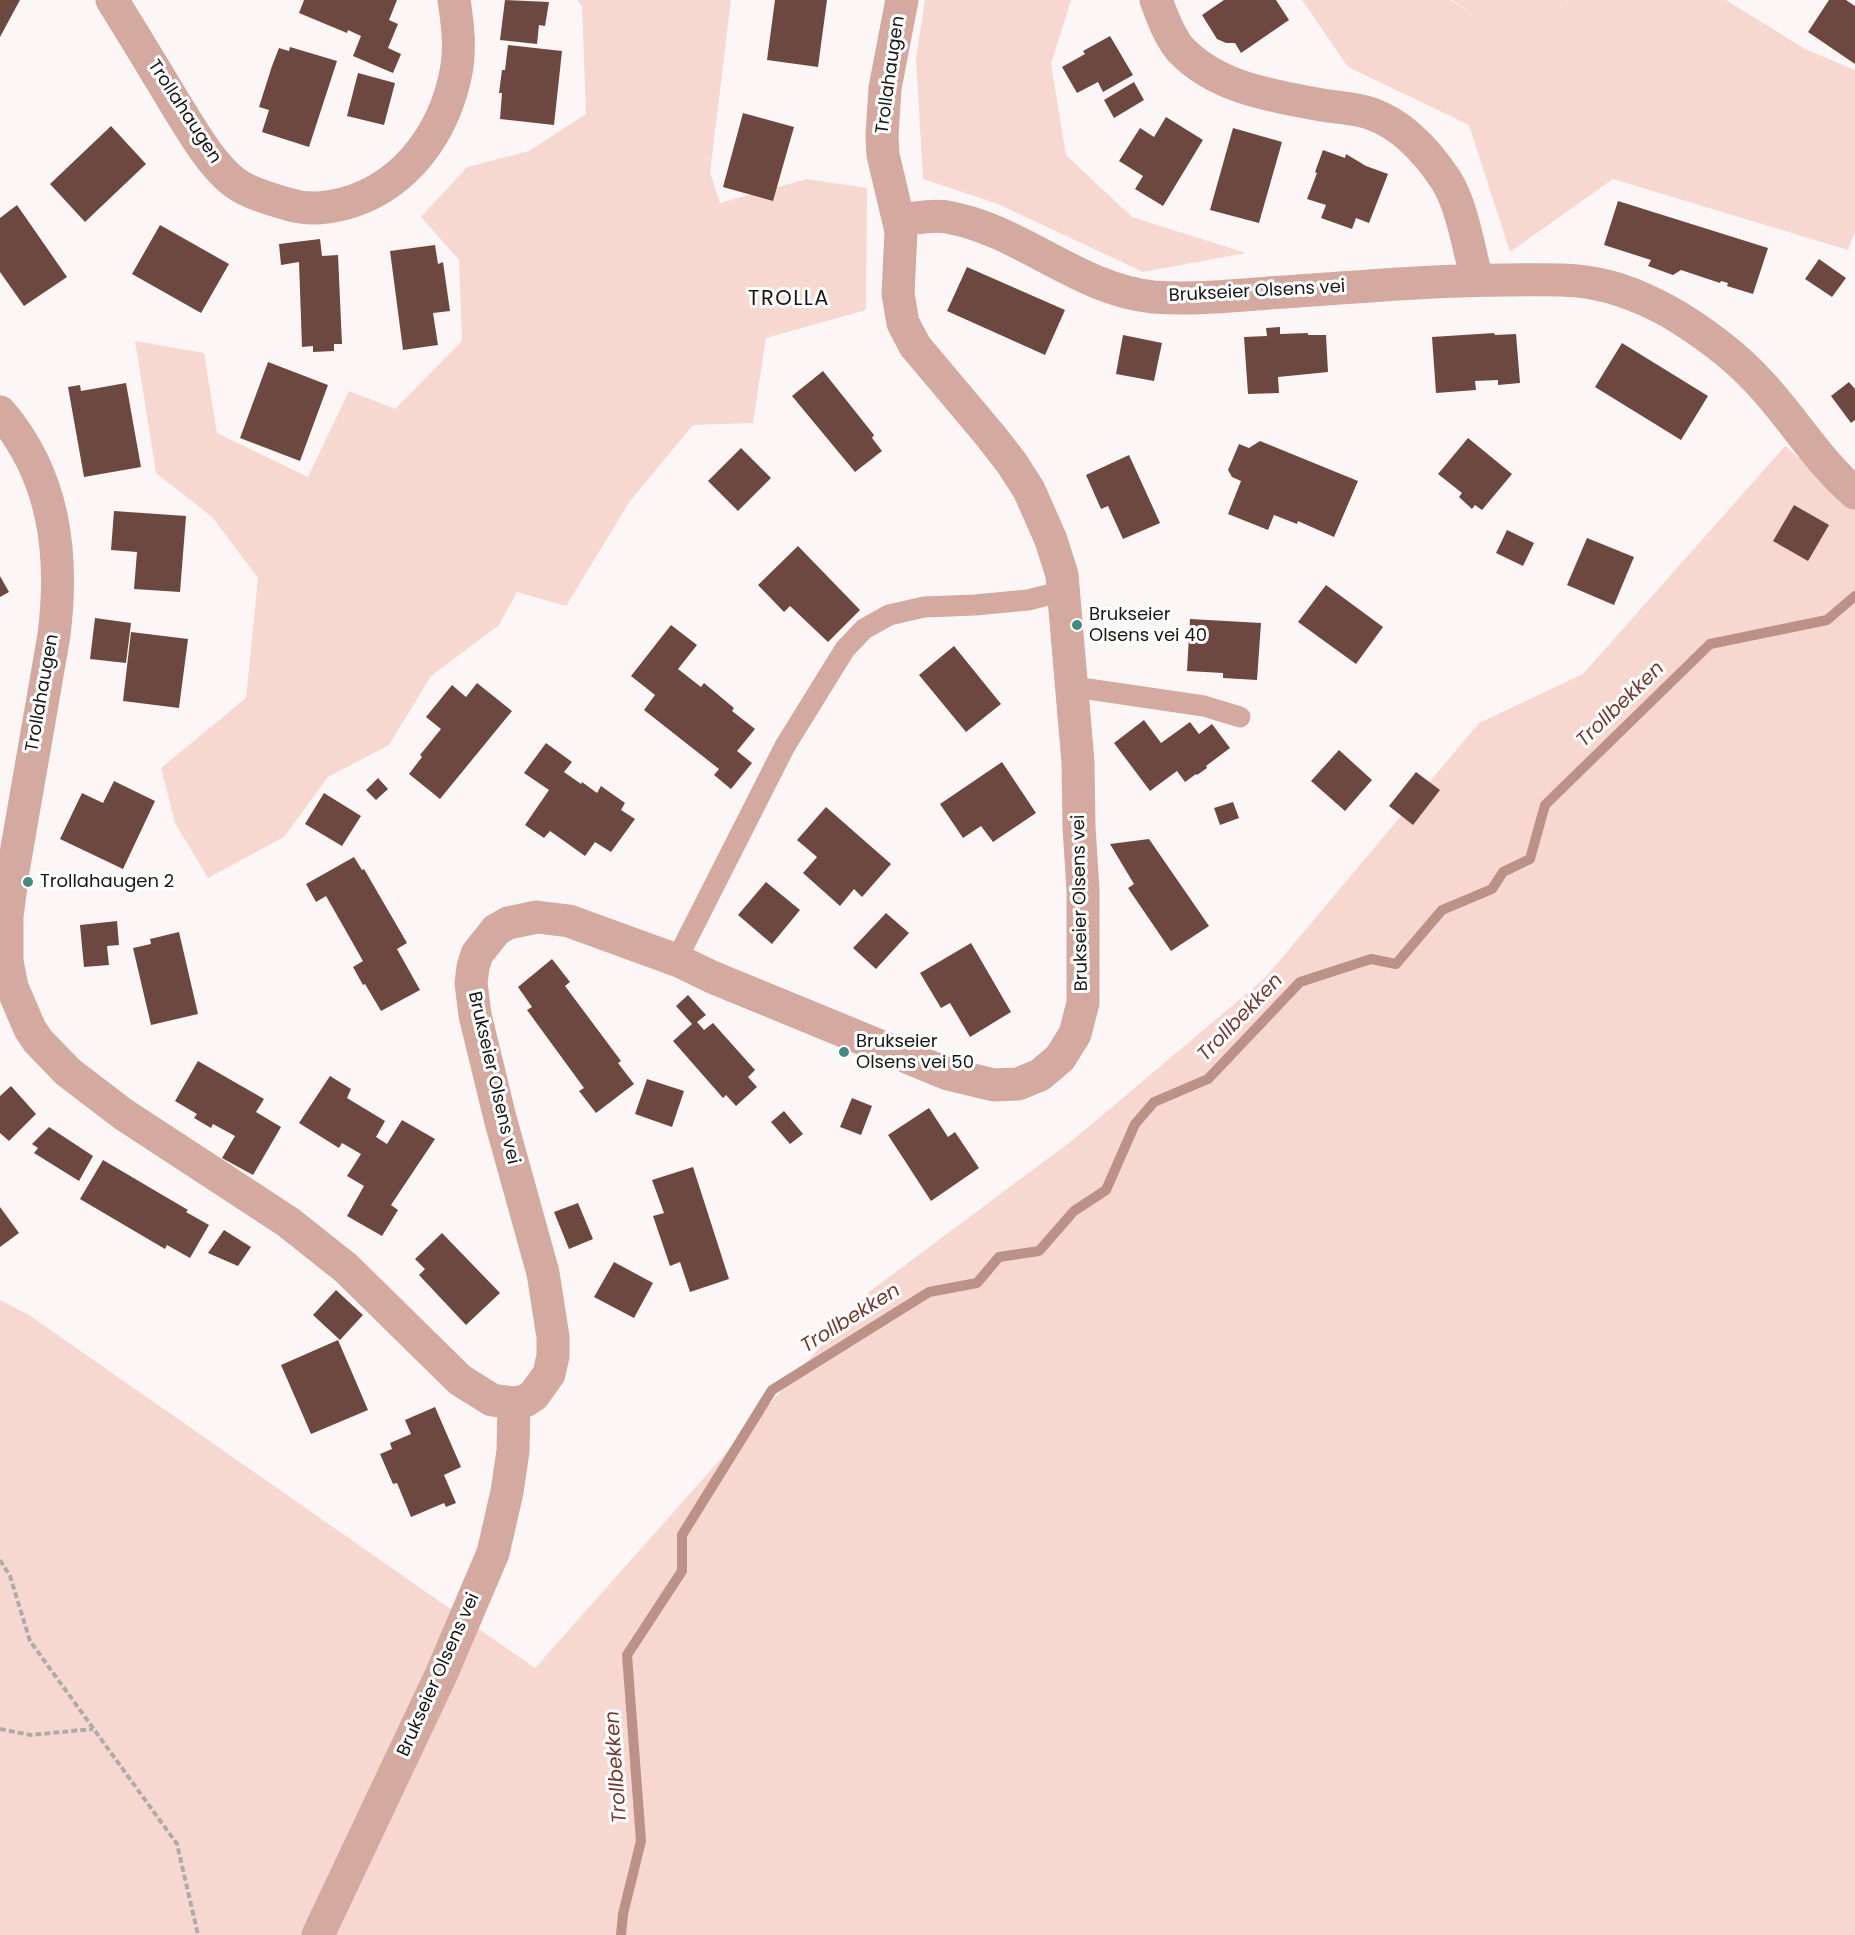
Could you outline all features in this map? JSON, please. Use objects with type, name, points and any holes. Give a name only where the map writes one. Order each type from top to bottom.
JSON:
[{"type":"street","name":"Trollahaugen","points":[[112,0],[202,147],[230,179],[259,196],[293,206],[322,209],[371,195],[402,174],[425,148],[443,115],[455,77],[459,37],[454,0]]},
{"type":"street","name":"Trollahaugen","points":[[899,220],[885,164],[882,136],[885,88],[902,0]]},
{"type":"street","points":[[1156,0],[1165,23],[1180,48],[1208,72],[1241,88],[1371,113],[1397,127],[1419,145],[1447,182],[1462,219],[1477,280]]},
{"type":"street","name":"Brukseier Olsens vei","points":[[318,1935],[441,1675],[493,1553],[507,1492],[513,1451],[514,1403],[525,1401],[542,1386],[549,1374],[553,1356],[553,1337],[543,1274],[500,1118],[475,1015],[471,983],[473,967],[477,954],[496,930],[508,923],[537,917],[569,921],[678,961],[948,1074],[994,1085],[1018,1084],[1040,1075],[1060,1058],[1075,1034],[1083,1003],[1083,890],[1078,762],[1062,575],[1051,540],[1029,490],[989,434],[915,346],[903,323],[898,294],[901,231],[899,220],[945,216],[965,222],[1003,234],[1092,281],[1135,294],[1155,297],[1203,297],[1477,280],[1561,280],[1598,284],[1665,310],[1690,325],[1740,363],[1855,493]]},
{"type":"street","name":"Trollahaugen","points":[[0,412],[10,423],[36,466],[43,483],[54,525],[58,606],[7,916],[6,988]]},
{"type":"street","points":[[6,988],[38,1041],[68,1072],[123,1114],[288,1222],[338,1261],[460,1380],[492,1400],[514,1403]]},
{"type":"lane","points":[[678,961],[785,746],[845,650],[864,629],[889,615],[924,607],[1028,600],[1064,591]]},
{"type":"lane","points":[[1073,689],[1089,689],[1203,706],[1240,717]]},
{"type":"path","points":[[0,1560],[10,1576],[30,1641],[177,1844],[198,1935]]},
{"type":"path","points":[[0,1729],[31,1735],[93,1729]]},
{"type":"shaded area","points":[[577,0],[731,0],[710,172],[720,203],[807,179],[867,188],[866,310],[766,338],[753,423],[693,425],[630,501],[566,606],[517,592],[499,625],[431,676],[389,745],[328,777],[284,837],[208,878],[175,823],[161,768],[246,698],[258,578],[212,517],[156,473],[135,341],[204,353],[217,433],[308,477],[349,391],[395,409],[462,341],[459,260],[421,217],[467,167],[529,151],[586,114],[582,6]]},
{"type":"shaded area","points":[[925,0],[1071,0],[1051,64],[1066,155],[1132,217],[1246,253],[1143,272],[998,204],[923,179],[916,58]]},
{"type":"shaded area","points":[[1302,0],[1450,0],[1474,15],[1452,0],[1567,0],[1568,2],[1568,0],[1726,0],[1805,49],[1855,70],[1855,232],[1848,250],[1613,179],[1510,252],[1469,125],[1348,67]]},
{"type":"shaded area","points":[[1785,446],[1855,505],[1855,1935],[0,1935],[0,1300],[29,1315],[535,1668],[869,1292],[1074,1139],[1265,978],[1479,723],[1583,674]]},
{"type":"building","points":[[0,0],[20,0],[0,37]]},
{"type":"building","points":[[304,0],[397,0],[389,20],[398,24],[388,48],[401,54],[393,73],[353,56],[361,36],[348,30],[347,33],[299,13]]},
{"type":"building","points":[[505,0],[549,2],[545,26],[539,25],[537,44],[500,40]]},
{"type":"building","points":[[775,0],[827,0],[818,67],[767,60]]},
{"type":"building","points":[[1224,0],[1276,0],[1289,20],[1241,53],[1235,43],[1226,43],[1217,39],[1202,15]]},
{"type":"building","points":[[1829,0],[1846,0],[1855,6],[1855,64],[1808,32]]},
{"type":"building","points":[[1110,36],[1133,75],[1103,92],[1098,82],[1077,93],[1062,67],[1085,54],[1083,51]]},
{"type":"building","points":[[508,45],[562,51],[554,125],[500,119],[502,93],[499,93]]},
{"type":"building","points":[[290,47],[337,61],[309,147],[262,132],[269,110],[259,107],[272,66],[279,48],[289,51]]},
{"type":"building","points":[[358,73],[395,83],[384,125],[347,116]]},
{"type":"building","points":[[1134,82],[1144,100],[1114,118],[1104,100]]},
{"type":"building","points":[[743,113],[794,127],[773,201],[723,187]]},
{"type":"building","points":[[1166,117],[1203,140],[1163,206],[1135,189],[1143,176],[1119,161],[1140,128],[1154,137]]},
{"type":"building","points":[[111,126],[146,164],[85,222],[50,184]]},
{"type":"building","points":[[1233,128],[1282,142],[1259,223],[1210,210]]},
{"type":"building","points":[[1323,150],[1345,158],[1346,154],[1366,166],[1388,174],[1369,223],[1356,218],[1352,229],[1321,218],[1326,205],[1307,199]]},
{"type":"building","points":[[1618,201],[1768,248],[1753,294],[1727,286],[1728,283],[1721,281],[1720,283],[1681,270],[1673,275],[1648,266],[1651,260],[1604,245]]},
{"type":"building","points":[[17,205],[67,277],[24,306],[0,272],[0,218]]},
{"type":"building","points":[[160,225],[229,264],[201,313],[132,274]]},
{"type":"building","points":[[320,239],[322,256],[338,255],[342,344],[334,344],[334,351],[313,352],[313,346],[302,347],[299,262],[281,265],[279,244]]},
{"type":"building","points":[[435,245],[438,264],[443,262],[450,311],[433,313],[438,345],[403,350],[390,251]]},
{"type":"building","points":[[1819,259],[1846,278],[1832,297],[1805,279]]},
{"type":"building","points":[[967,267],[1065,310],[1045,355],[947,311]]},
{"type":"building","points":[[1280,327],[1280,334],[1326,335],[1328,372],[1278,377],[1279,393],[1248,394],[1244,337],[1267,336],[1266,328]]},
{"type":"building","points":[[1494,333],[1495,335],[1516,334],[1520,383],[1498,385],[1498,380],[1475,381],[1476,390],[1436,393],[1432,337]]},
{"type":"building","points":[[1123,335],[1162,343],[1154,381],[1116,374]]},
{"type":"building","points":[[1622,343],[1708,396],[1681,440],[1595,387]]},
{"type":"building","points":[[268,362],[328,385],[300,461],[240,438]]},
{"type":"building","points":[[823,371],[874,435],[872,438],[882,451],[855,472],[792,396]]},
{"type":"building","points":[[1849,382],[1855,389],[1855,420],[1851,423],[1831,396]]},
{"type":"building","points":[[126,383],[141,467],[84,477],[68,387],[80,385],[81,391]]},
{"type":"building","points":[[1468,438],[1512,474],[1482,510],[1475,505],[1472,509],[1459,497],[1462,493],[1438,474]]},
{"type":"building","points":[[1260,441],[1358,481],[1334,537],[1298,521],[1297,524],[1274,515],[1268,530],[1228,514],[1241,481],[1232,477],[1228,470],[1239,444],[1249,448]]},
{"type":"building","points":[[741,448],[771,478],[738,511],[708,481]]},
{"type":"building","points":[[1129,455],[1160,523],[1123,539],[1108,506],[1101,509],[1086,475]]},
{"type":"building","points":[[1794,505],[1829,525],[1808,561],[1773,541]]},
{"type":"building","points":[[114,511],[186,516],[180,592],[134,589],[137,552],[111,550]]},
{"type":"building","points":[[1507,530],[1534,543],[1523,566],[1496,553]]},
{"type":"building","points":[[1587,538],[1634,557],[1614,605],[1567,585]]},
{"type":"building","points":[[798,546],[860,610],[828,642],[790,606],[784,612],[758,585]]},
{"type":"building","points":[[0,576],[9,592],[0,597]]},
{"type":"building","points":[[1326,585],[1383,627],[1356,664],[1298,622]]},
{"type":"building","points":[[95,618],[131,623],[126,663],[90,659]]},
{"type":"building","points":[[1190,619],[1261,623],[1257,680],[1223,678],[1223,673],[1187,671]]},
{"type":"building","points":[[671,625],[697,645],[678,669],[701,687],[704,683],[734,708],[732,711],[755,729],[737,751],[752,763],[731,789],[714,775],[719,769],[644,710],[655,695],[631,676]]},
{"type":"building","points":[[131,632],[188,639],[179,708],[123,701]]},
{"type":"building","points":[[954,646],[1001,704],[966,732],[919,675]]},
{"type":"building","points":[[477,683],[512,711],[440,799],[409,774],[422,757],[420,755],[441,729],[426,717],[452,685],[466,697]]},
{"type":"building","points":[[1144,720],[1161,743],[1190,722],[1199,734],[1212,724],[1230,748],[1206,766],[1207,768],[1185,782],[1177,771],[1150,791],[1114,743]]},
{"type":"building","points":[[546,743],[572,762],[564,772],[597,793],[601,786],[625,803],[621,810],[635,819],[611,852],[595,842],[585,856],[550,831],[544,838],[525,825],[549,790],[524,773]]},
{"type":"building","points":[[1339,750],[1372,780],[1345,811],[1311,781]]},
{"type":"building","points":[[1002,762],[1036,813],[993,842],[981,826],[963,838],[940,804]]},
{"type":"building","points":[[1416,772],[1440,790],[1413,825],[1389,806]]},
{"type":"building","points":[[378,778],[388,789],[376,800],[366,790]]},
{"type":"building","points":[[114,781],[155,801],[123,869],[60,839],[82,793],[103,803]]},
{"type":"building","points":[[324,793],[361,816],[342,846],[305,824]]},
{"type":"building","points":[[1233,802],[1239,818],[1220,825],[1214,808]]},
{"type":"building","points":[[826,807],[891,864],[862,897],[854,889],[840,906],[803,873],[817,857],[797,840]]},
{"type":"building","points":[[1149,839],[1209,926],[1171,951],[1128,888],[1134,884],[1110,844]]},
{"type":"building","points":[[354,857],[362,870],[364,869],[407,943],[397,949],[420,990],[381,1011],[353,967],[363,961],[326,896],[316,902],[306,884]]},
{"type":"building","points":[[766,882],[800,910],[772,944],[738,915]]},
{"type":"building","points":[[886,913],[909,933],[876,969],[853,948]]},
{"type":"building","points":[[117,921],[119,945],[107,946],[109,965],[84,967],[80,925]]},
{"type":"building","points":[[179,932],[198,1014],[151,1025],[133,948],[151,944],[150,939]]},
{"type":"building","points":[[971,943],[1011,1012],[970,1037],[950,1003],[941,1008],[920,973]]},
{"type":"building","points":[[552,959],[570,982],[565,986],[621,1061],[618,1063],[634,1084],[596,1113],[579,1091],[584,1088],[527,1010],[532,1007],[518,987]]},
{"type":"building","points":[[688,995],[706,1015],[697,1022],[704,1030],[713,1023],[755,1070],[748,1077],[757,1087],[736,1106],[726,1095],[723,1098],[673,1041],[692,1024],[676,1006]]},
{"type":"building","points":[[198,1061],[264,1099],[256,1112],[281,1127],[253,1175],[222,1158],[235,1136],[213,1124],[211,1128],[194,1118],[197,1114],[175,1101]]},
{"type":"building","points":[[330,1076],[351,1089],[347,1098],[385,1121],[376,1137],[387,1144],[402,1120],[435,1139],[391,1205],[398,1210],[382,1236],[347,1216],[364,1186],[347,1176],[361,1154],[342,1143],[339,1148],[299,1123]]},
{"type":"building","points":[[647,1079],[684,1091],[672,1127],[635,1114]]},
{"type":"building","points":[[11,1086],[36,1114],[9,1141],[0,1133],[0,1096]]},
{"type":"building","points":[[852,1098],[872,1106],[861,1135],[840,1127]]},
{"type":"building","points":[[929,1108],[948,1137],[955,1132],[979,1168],[931,1201],[888,1135]]},
{"type":"building","points":[[784,1111],[803,1134],[790,1144],[771,1122]]},
{"type":"building","points":[[49,1127],[93,1156],[79,1181],[34,1153],[38,1148],[32,1144]]},
{"type":"building","points":[[103,1160],[188,1210],[186,1212],[209,1225],[190,1258],[167,1245],[165,1249],[80,1199]]},
{"type":"building","points":[[693,1167],[729,1279],[690,1292],[680,1262],[670,1266],[653,1216],[664,1213],[652,1180]]},
{"type":"building","points":[[578,1203],[593,1239],[569,1249],[554,1212]]},
{"type":"building","points":[[0,1207],[19,1233],[0,1247]]},
{"type":"building","points":[[224,1230],[251,1247],[238,1266],[208,1253]]},
{"type":"building","points":[[442,1233],[500,1293],[466,1325],[419,1275],[425,1269],[415,1259]]},
{"type":"building","points":[[614,1262],[653,1283],[634,1318],[594,1297]]},
{"type":"building","points":[[336,1290],[363,1315],[340,1340],[313,1315]]},
{"type":"building","points":[[338,1340],[368,1410],[311,1434],[281,1365]]},
{"type":"building","points":[[435,1407],[461,1467],[444,1475],[456,1503],[446,1507],[444,1503],[411,1517],[397,1483],[393,1484],[380,1454],[392,1449],[390,1443],[411,1434],[405,1420]]},
{"type":"waterway","name":"Trollbekken","points":[[621,1935],[623,1914],[641,1841],[627,1655],[682,1571],[682,1535],[772,1390],[929,1292],[977,1283],[999,1257],[1039,1251],[1074,1211],[1106,1190],[1135,1124],[1154,1102],[1208,1079],[1300,982],[1371,959],[1396,964],[1442,910],[1492,889],[1503,872],[1530,859],[1545,805],[1710,644],[1827,620],[1855,596]]},
{"type":"place","name":"Brukseier Olsens vei 40","points":[[1077,625]]},
{"type":"place","name":"Trollahaugen 2","points":[[28,882]]},
{"type":"place","name":"Brukseier Olsens vei 50","points":[[844,1052]]},
{"type":"district","name":"TROLLA","points":[[789,300]]}]
